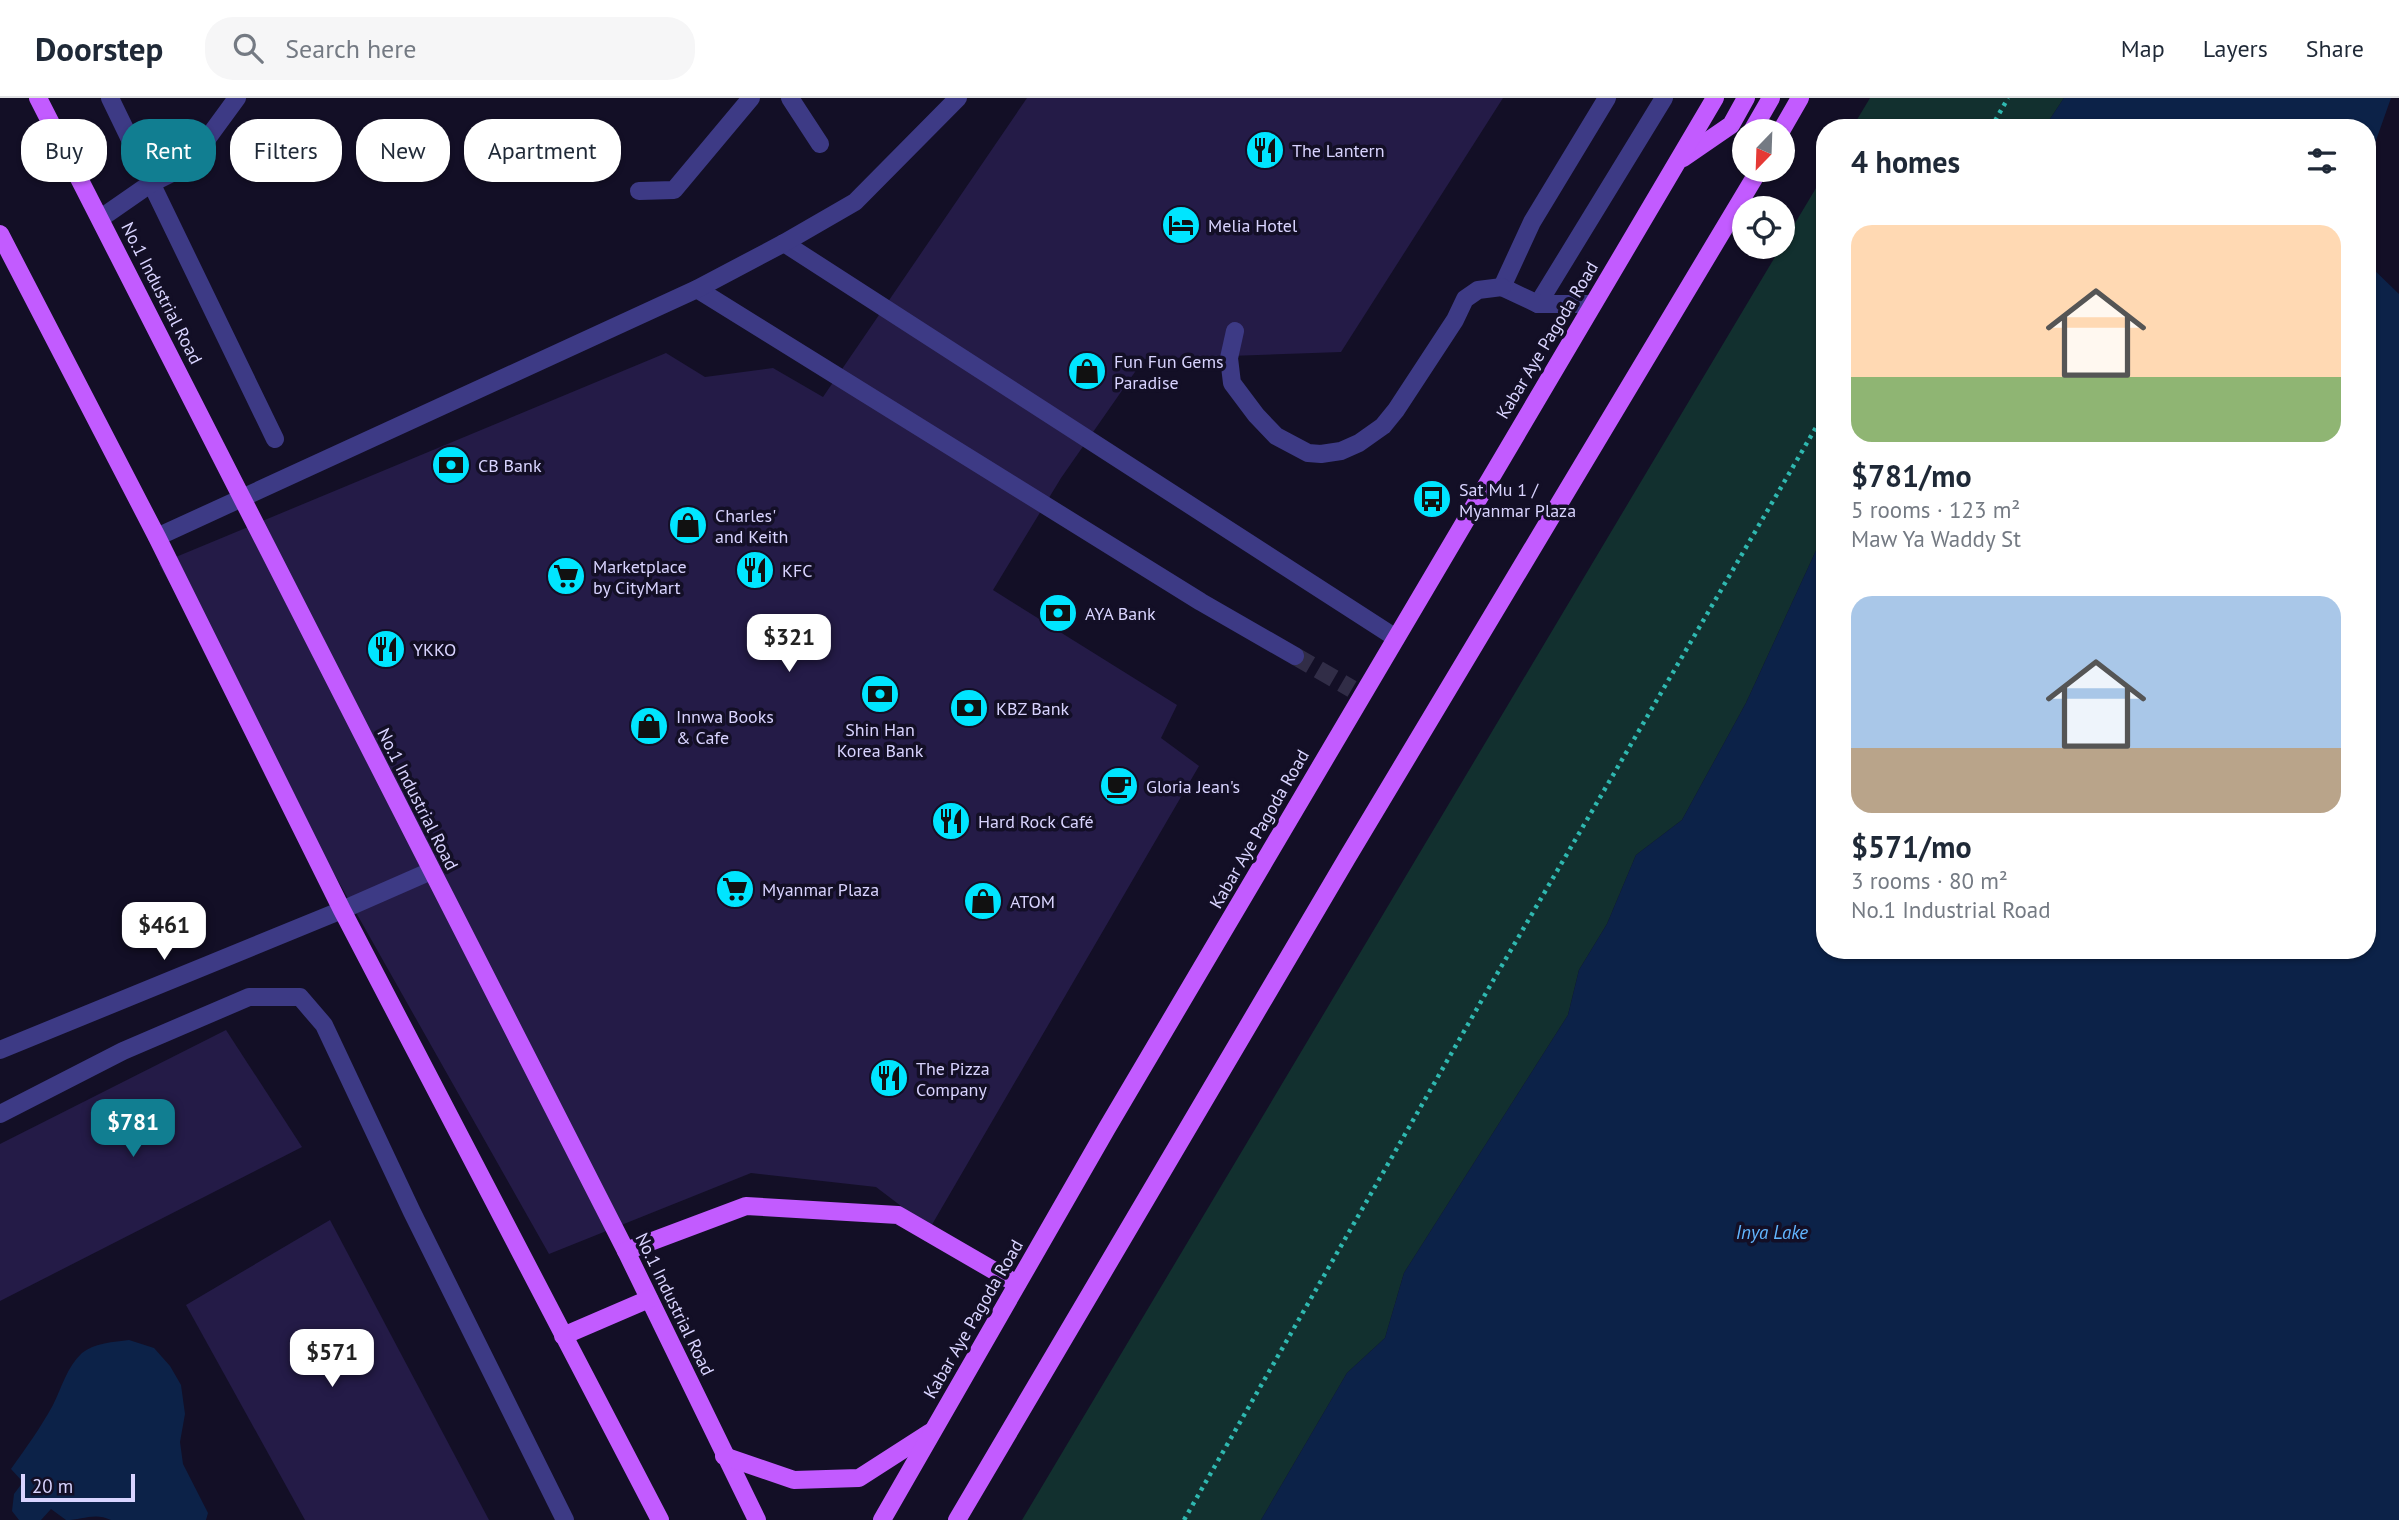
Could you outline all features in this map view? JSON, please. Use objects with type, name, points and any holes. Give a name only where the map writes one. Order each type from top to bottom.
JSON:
[{"type":"main road","name":"No.1 Industrial Road","points":[[38,98],[626,1251],[757,1520]]},
{"type":"main road","name":"Kabar Aye Pagoda Road","points":[[882,1520],[1357,692],[1394,638],[1715,98]]},
{"type":"main road","name":"Kabar Aye Pagoda Road","points":[[1678,162],[1731,125],[1746,98]]},
{"type":"main road","points":[[1759,119],[1771,98]]},
{"type":"main road","points":[[1788,119],[1800,98]]},
{"type":"main road","points":[[957,1520],[1347,858],[1732,216]]},
{"type":"main road","points":[[0,234],[157,537],[342,910],[660,1520]]},
{"type":"main road","points":[[626,1251],[746,1206],[898,1215],[1017,1284]]},
{"type":"main road","points":[[563,1336],[649,1298]]},
{"type":"main road","points":[[724,1456],[794,1480],[859,1478],[932,1432]]},
{"type":"street","points":[[110,98],[275,439]]},
{"type":"street","points":[[101,218],[150,184],[188,165],[237,98]]},
{"type":"street","points":[[639,191],[674,190],[751,98]]},
{"type":"street","points":[[790,98],[820,144]]},
{"type":"street","points":[[157,537],[697,289],[785,243],[855,202],[958,98]]},
{"type":"street","points":[[1502,287],[1532,222],[1607,98]]},
{"type":"street","points":[[1538,304],[1664,98]]},
{"type":"street","points":[[785,243],[1394,638]]},
{"type":"street","points":[[1235,331],[1229,358],[1231,383],[1276,436],[1308,453],[1321,454],[1341,451],[1359,443],[1383,426],[1455,320],[1465,299],[1478,290],[1502,287],[1538,304],[1593,304]]},
{"type":"street","points":[[697,289],[1201,602],[1295,656]]},
{"type":"street","points":[[0,1049],[431,871]]},
{"type":"street","points":[[0,1114],[124,1051],[249,996],[300,997],[324,1025],[412,1212],[565,1520]]},
{"type":"path","points":[[1996,119],[2008,98]]},
{"type":"path","points":[[1184,1520],[1487,991],[1816,427]]},
{"type":"green space","points":[[1870,98],[2064,98],[2050,119],[1857,119]]},
{"type":"green space","points":[[1816,188],[1816,551],[1746,703],[1682,820],[1636,855],[1607,924],[1579,970],[1568,1015],[1404,1273],[1385,1338],[1347,1373],[1261,1520],[1022,1520],[1774,259],[1795,259],[1795,223]]},
{"type":"water","points":[[2064,98],[2391,98],[2376,140],[2376,119],[2050,119]]},
{"type":"water","name":"Inya Lake","points":[[2376,272],[2399,294],[2399,1520],[1261,1520],[1347,1373],[1385,1338],[1404,1273],[1568,1015],[1579,970],[1607,924],[1636,855],[1682,820],[1746,703],[1816,551],[1816,959],[2376,959]]},
{"type":"water","points":[[129,1340],[154,1348],[170,1366],[181,1385],[185,1414],[180,1442],[183,1464],[208,1513],[206,1520],[111,1520],[94,1516],[66,1520],[51,1509],[41,1520],[19,1520],[12,1511],[14,1494],[23,1482],[11,1469],[53,1405],[72,1364],[92,1347]]},
{"type":"building","name":"Myanmar Plaza","points":[[1027,98],[1503,98],[1341,352],[1144,359],[1061,478],[993,590],[1177,705],[1161,738],[1199,766],[930,1228],[876,1187],[751,1173],[549,1254],[159,564],[666,353],[705,377],[773,368],[823,397]]},
{"type":"building","points":[[226,1030],[302,1147],[0,1301],[0,1144]]},
{"type":"building","points":[[330,1220],[489,1520],[305,1520],[186,1305]]},
{"type":"tunnel","points":[[1295,656],[1352,689]]},
{"type":"place","name":"The Lantern","points":[[1265,150]]},
{"type":"place","name":"Melia Hotel","points":[[1181,225]]},
{"type":"place","name":"Fun Fun Gems Paradise","points":[[1087,371]]},
{"type":"place","name":"CB Bank","points":[[451,465]]},
{"type":"place","name":"Sat Mu 1 / Myanmar Plaza","points":[[1432,499]]},
{"type":"place","name":"Charles' and Keith","points":[[688,525]]},
{"type":"place","name":"KFC","points":[[755,570]]},
{"type":"place","name":"Marketplace by CityMart","points":[[566,576]]},
{"type":"place","name":"AYA Bank","points":[[1058,613]]},
{"type":"place","name":"YKKO","points":[[386,649]]},
{"type":"place","name":"Shin Han Korea Bank","points":[[880,694]]},
{"type":"place","name":"KBZ Bank","points":[[969,708]]},
{"type":"place","name":"Innwa Books & Cafe","points":[[649,726]]},
{"type":"place","name":"Gloria Jean's","points":[[1119,786]]},
{"type":"place","name":"Hard Rock Café","points":[[951,821]]},
{"type":"place","name":"Myanmar Plaza","points":[[735,889]]},
{"type":"place","name":"ATOM","points":[[983,901]]},
{"type":"place","name":"The Pizza Company","points":[[889,1078]]}]
